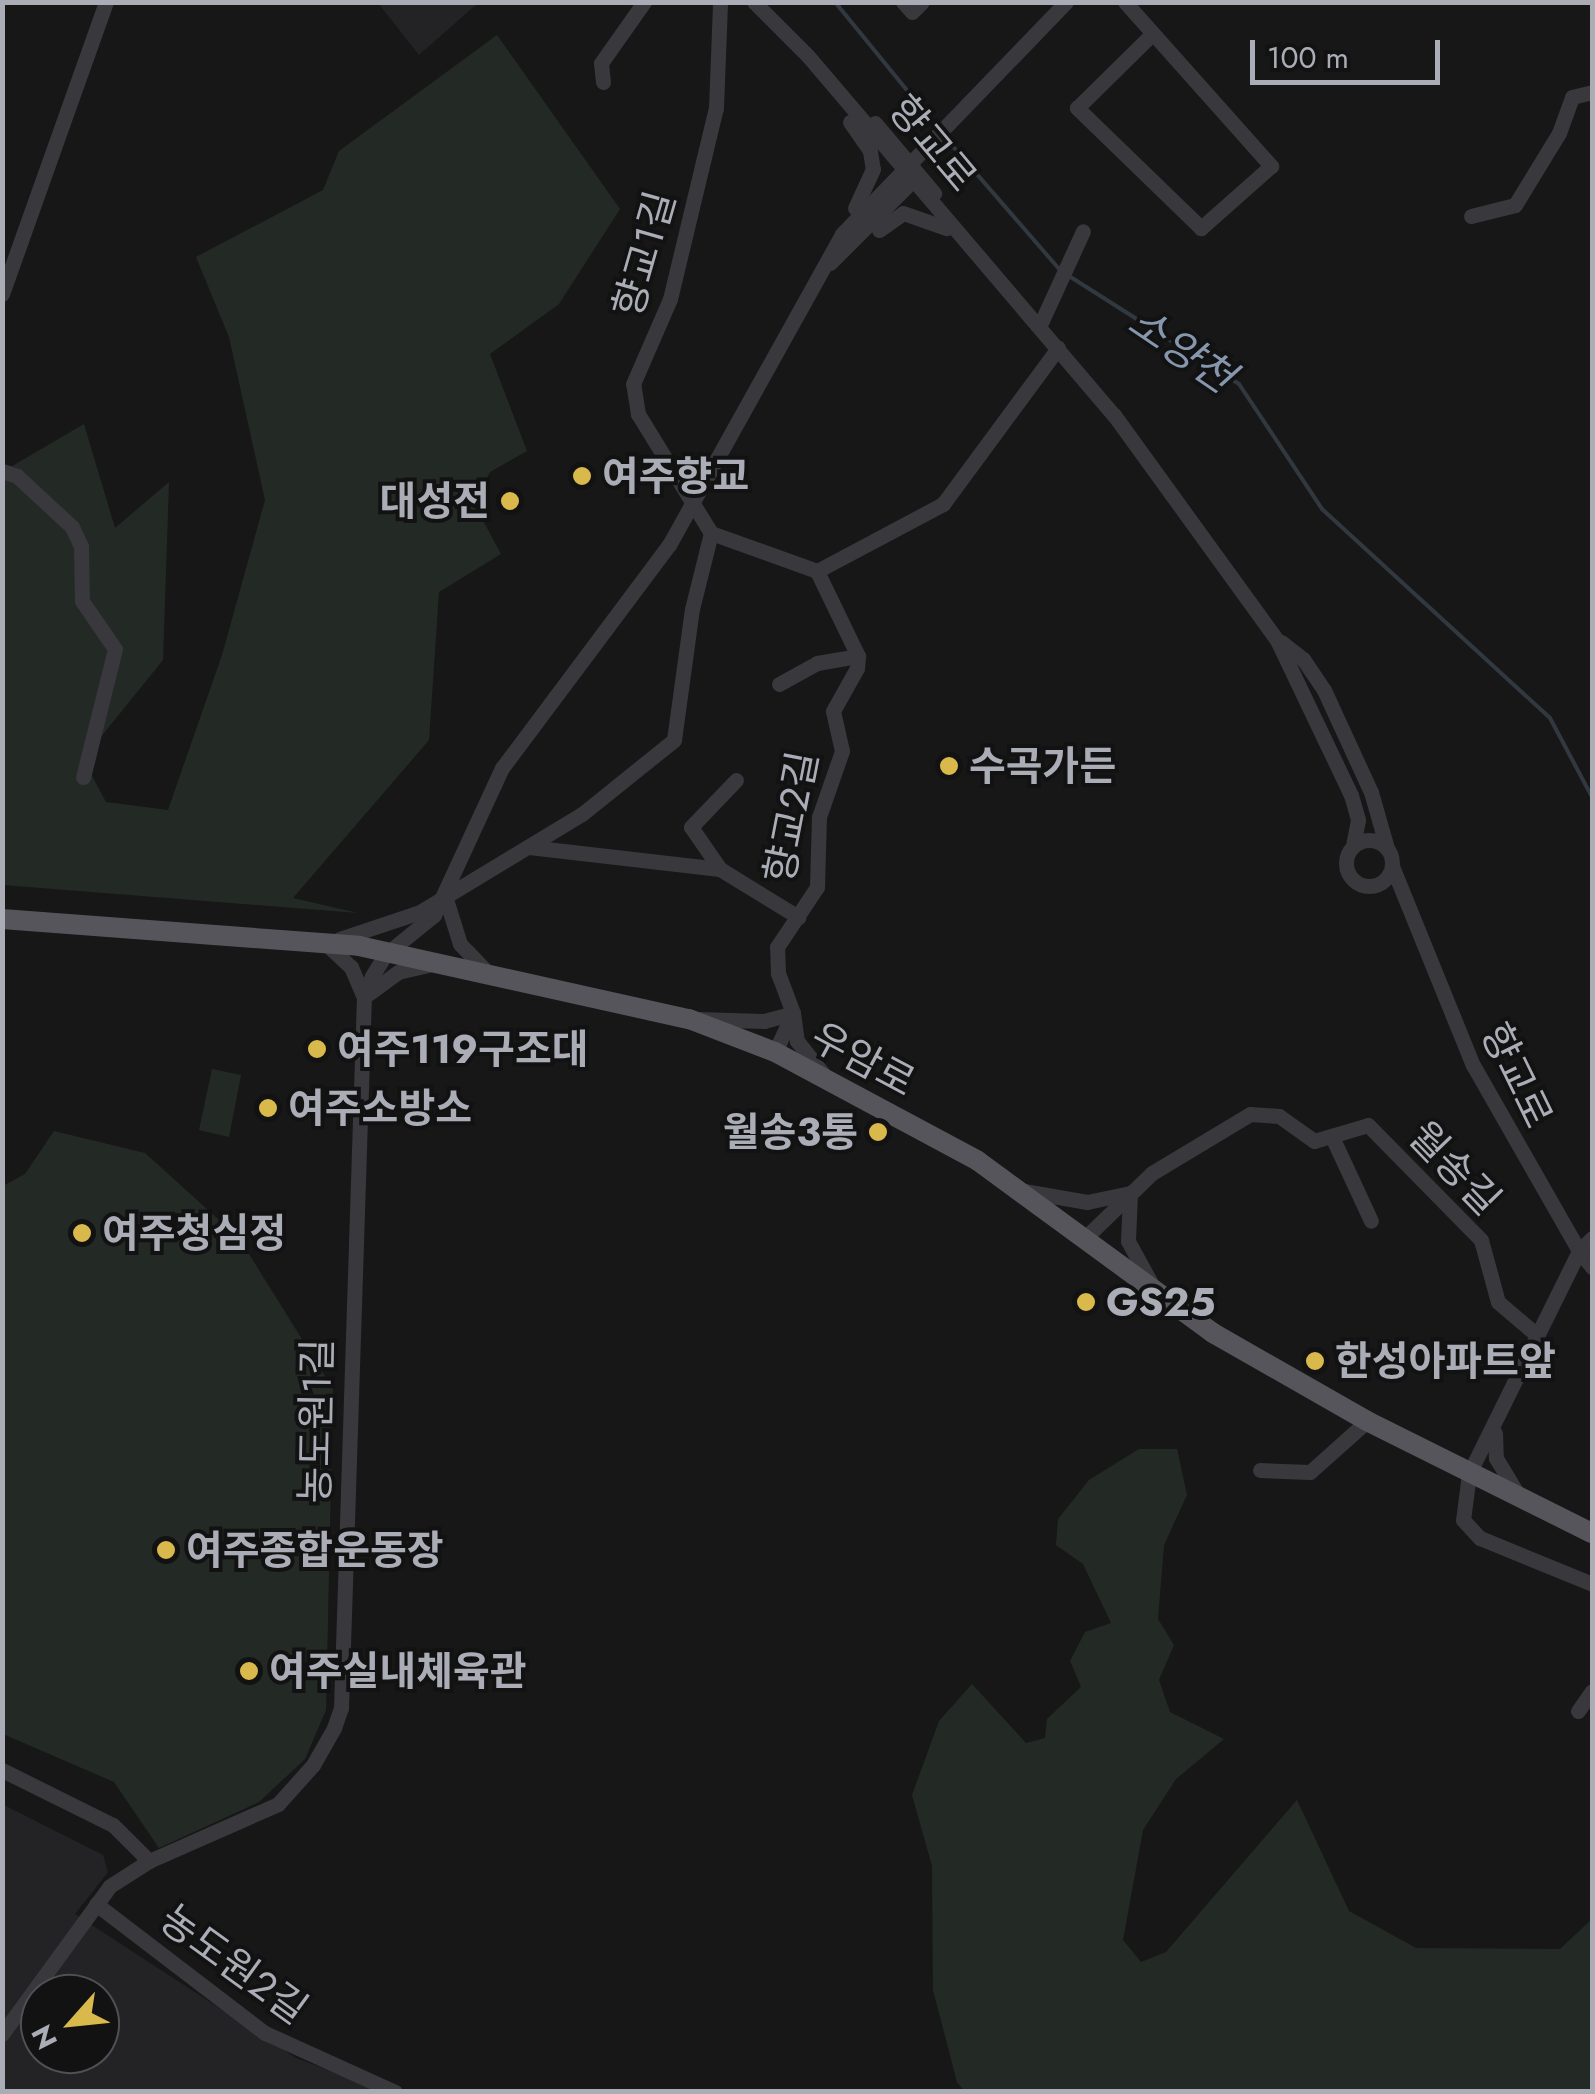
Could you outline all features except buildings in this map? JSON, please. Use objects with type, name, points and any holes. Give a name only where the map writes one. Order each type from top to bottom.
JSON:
[{"type":"main road","name":"우암로","points":[[2,919],[324,942],[689,1019],[775,1052],[1022,1190],[1157,1293],[1367,1421],[1592,1534]]},
{"type":"street","points":[[2,294],[106,2]]},
{"type":"street","points":[[603,82],[601,63],[644,2]]},
{"type":"street","name":"향교1길","points":[[711,532],[692,507],[638,414],[633,384],[670,299],[716,108],[720,2]]},
{"type":"street","name":"향교로","points":[[754,2],[830,84],[846,90],[916,164],[976,254],[1058,348],[1278,640],[1351,794],[1358,820],[1353,846]]},
{"type":"street","points":[[903,2],[912,12],[922,2]]},
{"type":"street","points":[[386,954],[420,932],[445,896],[502,768],[635,595],[692,507],[825,267],[1066,2]]},
{"type":"street","points":[[1125,2],[1271,166],[1201,228],[1077,108],[1151,35]]},
{"type":"street","points":[[830,84],[870,152],[872,169],[847,239]]},
{"type":"street","points":[[1471,216],[1514,205],[1559,132],[1572,96],[1592,92]]},
{"type":"street","points":[[847,239],[903,213],[937,220],[976,254]]},
{"type":"street","points":[[1040,325],[1081,235]]},
{"type":"street","points":[[817,572],[944,504],[1058,348]]},
{"type":"street","points":[[2,472],[17,476],[72,527],[81,546],[82,601],[115,649],[83,777]]},
{"type":"street","points":[[324,942],[395,924],[445,896],[529,847],[646,768],[674,740],[692,608],[711,532],[817,572],[858,656],[818,663],[779,684]]},
{"type":"street","name":"향교로","points":[[1278,640],[1304,659],[1324,690],[1370,792],[1387,848]]},
{"type":"street","name":"향교2길","points":[[829,1080],[798,1041],[775,960],[817,887],[819,817],[842,750],[833,711],[853,680],[858,656]]},
{"type":"street","points":[[736,780],[691,826],[720,869],[798,917]]},
{"type":"street","points":[[1373,885],[1392,866],[1387,848],[1370,840],[1353,846],[1348,873],[1412,912]]},
{"type":"street","points":[[529,847],[720,869]]},
{"type":"street","name":"향교로","points":[[1392,866],[1473,1065],[1578,1251],[1592,1268]]},
{"type":"street","points":[[445,896],[460,944],[494,977]]},
{"type":"street","points":[[324,942],[350,968],[364,997],[398,972],[434,964]]},
{"type":"street","name":"농도원1길","points":[[2,2034],[96,1904],[149,1860],[278,1804],[313,1765],[341,1708],[364,997],[386,954]]},
{"type":"street","points":[[689,1019],[764,1020],[793,1014]]},
{"type":"street","points":[[775,1052],[793,1014]]},
{"type":"street","name":"월송길","points":[[1086,1238],[1130,1193],[1204,1137],[1250,1114],[1279,1116],[1305,1138],[1332,1139],[1368,1125],[1481,1240],[1498,1302],[1538,1336]]},
{"type":"street","points":[[1332,1139],[1371,1221]]},
{"type":"street","points":[[1022,1190],[1088,1202],[1130,1193],[1128,1241],[1157,1293]]},
{"type":"street","points":[[1592,1238],[1578,1251],[1469,1474],[1460,1506],[1470,1530],[1592,1584]]},
{"type":"street","points":[[1498,1420],[1496,1458],[1523,1500]]},
{"type":"street","points":[[1260,1470],[1310,1472],[1367,1421]]},
{"type":"street","points":[[1578,1710],[1592,1691]]},
{"type":"street","points":[[2,1770],[113,1825],[149,1860]]},
{"type":"street","name":"농도원2길","points":[[96,1904],[265,2033],[394,2092]]},
{"type":"shaded area","points":[[378,3],[478,3],[419,55]]},
{"type":"shaded area","points":[[497,35],[620,209],[559,304],[490,354],[527,451],[490,472],[474,504],[501,554],[439,592],[429,740],[293,898],[358,913],[3,885],[2,472],[84,424],[115,528],[169,482],[163,660],[83,759],[106,802],[168,810],[222,655],[265,500],[229,337],[196,257],[323,190],[339,151]]},
{"type":"shaded area","points":[[212,1069],[241,1075],[229,1137],[199,1130]]},
{"type":"shaded area","name":"여주종합운동장","points":[[54,1131],[145,1153],[239,1238],[333,1389],[326,1710],[305,1759],[259,1802],[159,1848],[114,1782],[3,1734],[3,1186],[25,1174]]},
{"type":"shaded area","points":[[1139,1449],[1177,1449],[1187,1495],[1164,1545],[1158,1619],[1174,1645],[1159,1680],[1170,1712],[1224,1739],[1176,1779],[1143,1830],[1123,1940],[1141,1962],[1166,1952],[1297,1800],[1349,1911],[1416,1948],[1560,1949],[1592,1919],[1592,2091],[965,2092],[957,2082],[933,1990],[932,1866],[912,1795],[939,1721],[972,1684],[1026,1743],[1045,1738],[1047,1719],[1081,1687],[1070,1661],[1085,1632],[1111,1623],[1083,1564],[1056,1545],[1058,1519],[1089,1480]]},
{"type":"shaded area","points":[[2,1804],[103,1855],[108,1872],[75,1914],[296,2058],[384,2091],[3,2091]]},
{"type":"waterway","name":"소양천","points":[[835,2],[937,127]]},
{"type":"waterway","name":"소양천","points":[[943,135],[1061,271]]},
{"type":"waterway","name":"소양천","points":[[1069,276],[1239,384],[1322,509],[1550,718],[1592,797]]},
{"type":"place","name":"여주향교","points":[[582,476]]},
{"type":"place","name":"대성전","points":[[510,501]]},
{"type":"place","name":"수곡가든","points":[[949,766]]},
{"type":"place","name":"여주119구조대","points":[[317,1049]]},
{"type":"place","name":"여주소방소","points":[[268,1108]]},
{"type":"place","name":"월송3통","points":[[878,1132]]},
{"type":"place","name":"여주청심정","points":[[82,1233]]},
{"type":"place","name":"GS25","points":[[1086,1302]]},
{"type":"place","name":"한성아파트앞","points":[[1315,1361]]},
{"type":"place","name":"여주종합운동장","points":[[166,1550]]},
{"type":"place","name":"여주실내체육관","points":[[249,1671]]}]
